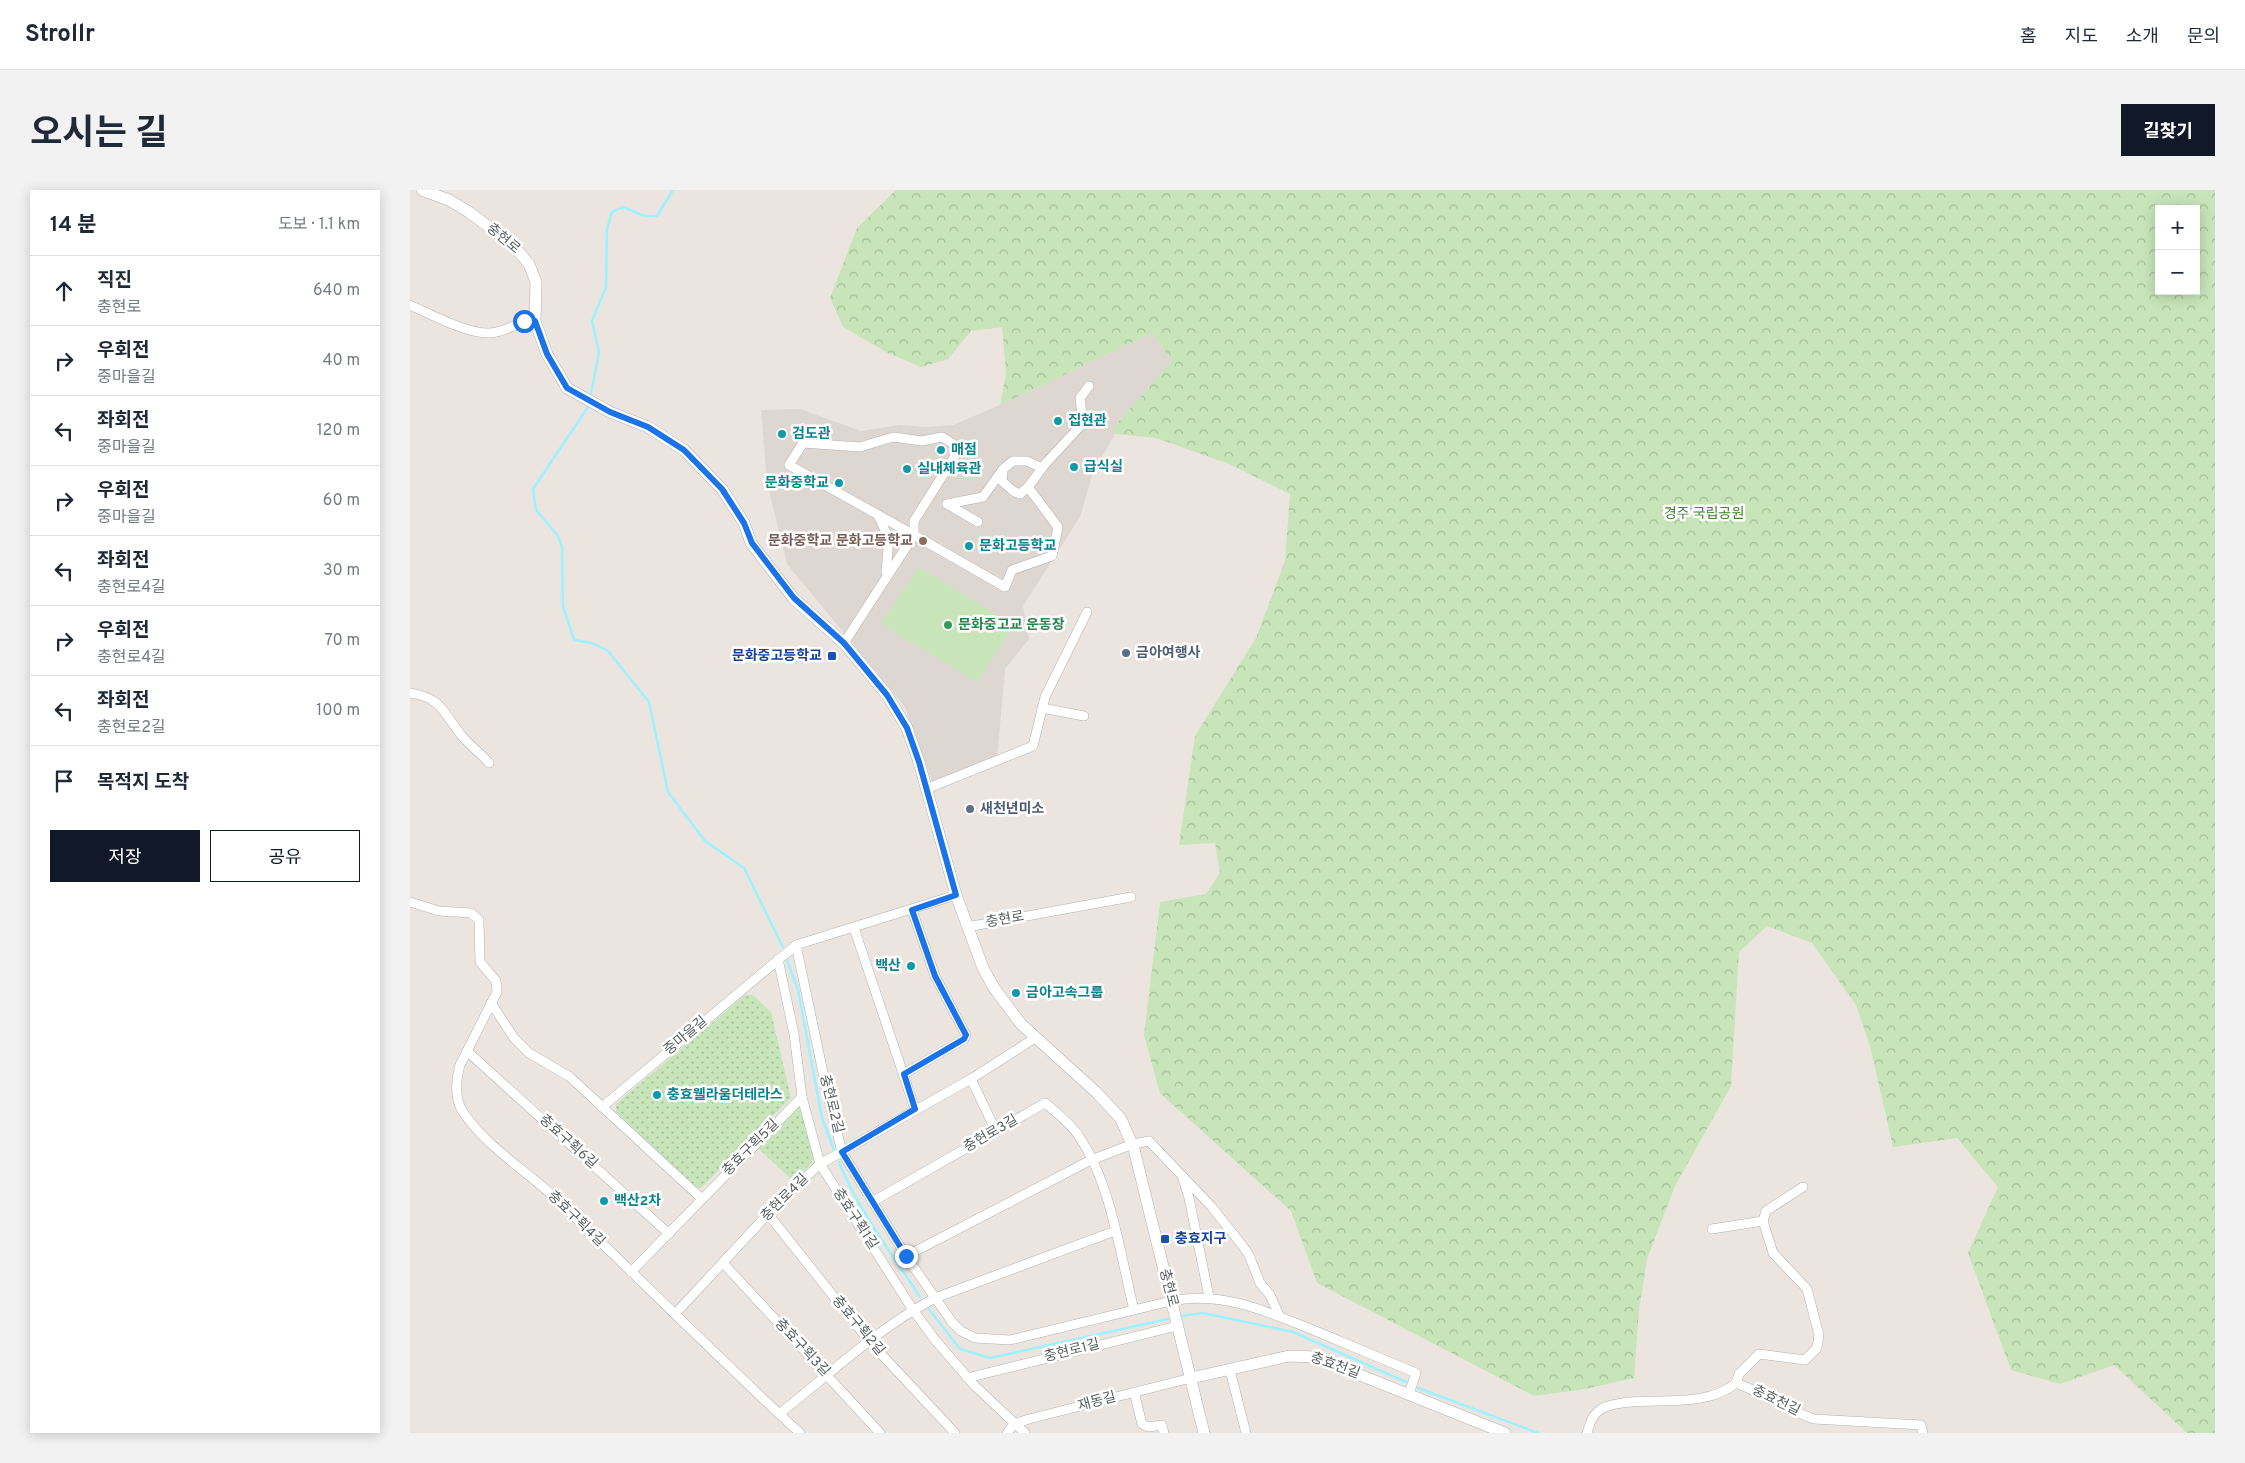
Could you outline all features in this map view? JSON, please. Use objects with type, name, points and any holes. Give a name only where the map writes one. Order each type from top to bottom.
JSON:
[{"type":"street","name":"충현로","points":[[422,190],[449,200],[469,212],[513,245],[529,264],[536,282],[535,321],[547,354],[562,382],[567,388],[590,401],[648,427],[684,450],[722,489],[744,523],[752,543],[794,598],[844,643],[887,695],[907,728],[956,895],[983,968],[994,988],[1035,1038],[1110,1106],[1121,1119],[1133,1144],[1204,1433]]},
{"type":"street","points":[[410,305],[470,330],[483,333],[492,333],[524,321],[535,321]]},
{"type":"street","points":[[1003,469],[1002,481],[1013,491],[1020,494],[1028,487],[1042,468],[1083,423],[1080,398],[1089,386]]},
{"type":"street","points":[[844,643],[914,535],[914,521],[960,448],[942,437],[922,441],[893,437],[860,447],[803,443],[789,464],[878,515],[914,535],[1005,587],[1012,570],[1052,556],[1058,527],[1028,487]]},
{"type":"street","points":[[978,522],[947,504],[983,497],[1003,469],[1013,461],[1027,461],[1042,468]]},
{"type":"street","points":[[878,515],[889,539],[888,568],[880,587]]},
{"type":"street","points":[[926,789],[1033,746],[1045,697],[1087,612]]},
{"type":"street","points":[[410,693],[427,696],[437,702],[462,736],[489,763]]},
{"type":"street","points":[[1042,708],[1084,716]]},
{"type":"street","name":"중마을길","points":[[602,1107],[796,945],[956,895]]},
{"type":"street","name":"충현로","points":[[967,927],[1131,897]]},
{"type":"street","name":"충효구획4길","points":[[410,902],[439,911],[471,913],[479,920],[480,962],[496,980],[497,987],[491,1003],[460,1065],[456,1084],[458,1101],[463,1112],[488,1140],[554,1197],[630,1272],[800,1433]]},
{"type":"street","points":[[904,1074],[964,1039],[966,1035],[935,976],[912,910]]},
{"type":"street","points":[[854,928],[915,1109]]},
{"type":"street","name":"충현로2길","points":[[796,945],[829,1101],[842,1152],[906,1256],[935,1298],[962,1331],[976,1338],[998,1341],[1025,1338],[1193,1297],[1244,1304],[1280,1317]]},
{"type":"street","name":"충효구획1길","points":[[778,959],[794,1034],[802,1097],[820,1164],[913,1310],[967,1378],[1025,1433]]},
{"type":"street","points":[[491,1003],[514,1038],[529,1053],[570,1078],[701,1198]]},
{"type":"street","name":"충현로4길","points":[[675,1314],[768,1214],[820,1164],[971,1079],[1035,1038]]},
{"type":"street","name":"충효구획6길","points":[[468,1051],[668,1234]]},
{"type":"street","points":[[971,1079],[996,1131]]},
{"type":"street","name":"충효구획5길","points":[[630,1272],[802,1097]]},
{"type":"street","name":"충현로3길","points":[[872,1202],[1045,1103],[1077,1133],[1102,1184],[1134,1310]]},
{"type":"street","points":[[906,1256],[1091,1160],[1133,1144],[1149,1141],[1242,1244],[1249,1255],[1260,1283],[1270,1295],[1280,1317]]},
{"type":"street","points":[[1181,1175],[1189,1198],[1209,1298]]},
{"type":"street","points":[[1736,1383],[1739,1374],[1759,1354],[1806,1360],[1817,1348],[1818,1334],[1807,1289],[1773,1253],[1763,1221],[1766,1211],[1803,1187]]},
{"type":"street","name":"충효구획2길","points":[[768,1214],[869,1340],[955,1433]]},
{"type":"street","points":[[1712,1229],[1763,1221]]},
{"type":"street","points":[[779,1414],[869,1340],[913,1310],[935,1298],[1115,1231]]},
{"type":"street","name":"충효구획3길","points":[[723,1263],[880,1433]]},
{"type":"street","name":"충효천길","points":[[1280,1317],[1416,1373],[1409,1394]]},
{"type":"street","name":"충현로1길","points":[[967,1378],[1177,1326]]},
{"type":"street","name":"충효천길","points":[[1191,1378],[1289,1356],[1315,1356],[1506,1433]]},
{"type":"street","points":[[1230,1370],[1246,1433]]},
{"type":"street","name":"재동길","points":[[1014,1424],[1191,1378]]},
{"type":"street","name":"충효천길","points":[[1587,1433],[1592,1418],[1603,1408],[1620,1403],[1680,1400],[1718,1394],[1736,1383],[1767,1395],[1798,1413],[1814,1419],[1884,1429],[1922,1425],[1923,1433]]},
{"type":"street","points":[[1134,1392],[1142,1424],[1148,1427],[1162,1425],[1164,1433]]},
{"type":"street","points":[[1007,1433],[1014,1424]]},
{"type":"shaded area","name":"문화중학교 문화고등학교","points":[[1152,333],[1172,361],[1113,428],[1115,434],[1093,472],[1080,517],[1023,606],[1029,639],[1005,669],[997,759],[932,781],[905,707],[787,564],[767,483],[761,410],[800,409],[861,431],[900,425],[926,427],[953,425],[1000,405]]},
{"type":"green space","name":"경주 국립공원","points":[[896,190],[2215,190],[2215,1433],[2187,1433],[2114,1365],[2060,1384],[2011,1370],[1968,1253],[1998,1187],[1957,1138],[1893,1147],[1870,1046],[1856,1005],[1812,943],[1767,926],[1739,952],[1731,1086],[1675,1186],[1647,1259],[1639,1310],[1634,1378],[1585,1389],[1534,1396],[1317,1283],[1291,1211],[1160,1093],[1144,1035],[1160,902],[1206,894],[1220,873],[1215,843],[1179,845],[1195,736],[1256,638],[1285,561],[1290,494],[1229,464],[1156,438],[1115,434],[1113,428],[1172,361],[1152,333],[1000,405],[1006,373],[1002,327],[971,331],[948,359],[921,367],[888,353],[843,327],[830,298],[857,228]]},
{"type":"green space","name":"문화중고교 운동장","points":[[919,567],[1014,625],[977,682],[881,624]]},
{"type":"green space","points":[[745,995],[753,995],[771,1012],[791,1098],[701,1188],[695,1186],[616,1112],[616,1104]]},
{"type":"green space","points":[[799,1104],[815,1157],[810,1165],[792,1180],[757,1147]]},
{"type":"waterway","points":[[590,398],[599,353],[592,321],[606,287],[607,229],[612,212],[623,207],[645,216],[657,216],[673,190]]},
{"type":"waterway","points":[[590,404],[533,489],[536,510],[558,536],[562,547],[563,606],[574,640],[592,643],[608,651],[649,702],[668,792],[705,841],[744,868],[783,947]]},
{"type":"waterway","points":[[787,960],[798,990],[822,1118],[834,1150]]},
{"type":"waterway","points":[[839,1162],[866,1214],[920,1297]]},
{"type":"waterway","points":[[928,1308],[960,1349],[990,1358],[1168,1319]]},
{"type":"waterway","points":[[1182,1316],[1203,1313],[1293,1332],[1406,1382]]},
{"type":"waterway","points":[[1418,1388],[1538,1433]]},
{"type":"place","name":"집현관","points":[[1058,421]]},
{"type":"place","name":"검도관","points":[[782,434]]},
{"type":"place","name":"매점","points":[[941,450]]},
{"type":"place","name":"급식실","points":[[1074,467]]},
{"type":"place","name":"실내체육관","points":[[907,469]]},
{"type":"place","name":"문화중학교","points":[[839,483]]},
{"type":"place","name":"문화중학교 문화고등학교","points":[[923,541]]},
{"type":"place","name":"문화고등학교","points":[[969,546]]},
{"type":"place","name":"문화중고교 운동장","points":[[948,625]]},
{"type":"place","name":"금아여행사","points":[[1126,653]]},
{"type":"place","name":"문화중고등학교","points":[[832,656]]},
{"type":"place","name":"새천년미소","points":[[970,809]]},
{"type":"place","name":"백산","points":[[911,966]]},
{"type":"place","name":"금아고속그룹","points":[[1016,993]]},
{"type":"place","name":"충효웰라움더테라스","points":[[657,1095]]},
{"type":"place","name":"백산2차","points":[[604,1201]]},
{"type":"place","name":"충효지구","points":[[1165,1239]]},
{"type":"route","points":[[524,321],[535,321],[547,354],[567,388],[578,396],[610,412],[648,427],[684,450],[722,489],[744,523],[752,543],[768,565],[794,598],[844,643],[887,695],[907,728],[919,762],[956,895],[912,910],[917,919],[935,976],[952,1010],[965,1029],[966,1035],[964,1039],[904,1074],[915,1109],[842,1152],[906,1256]]}]
